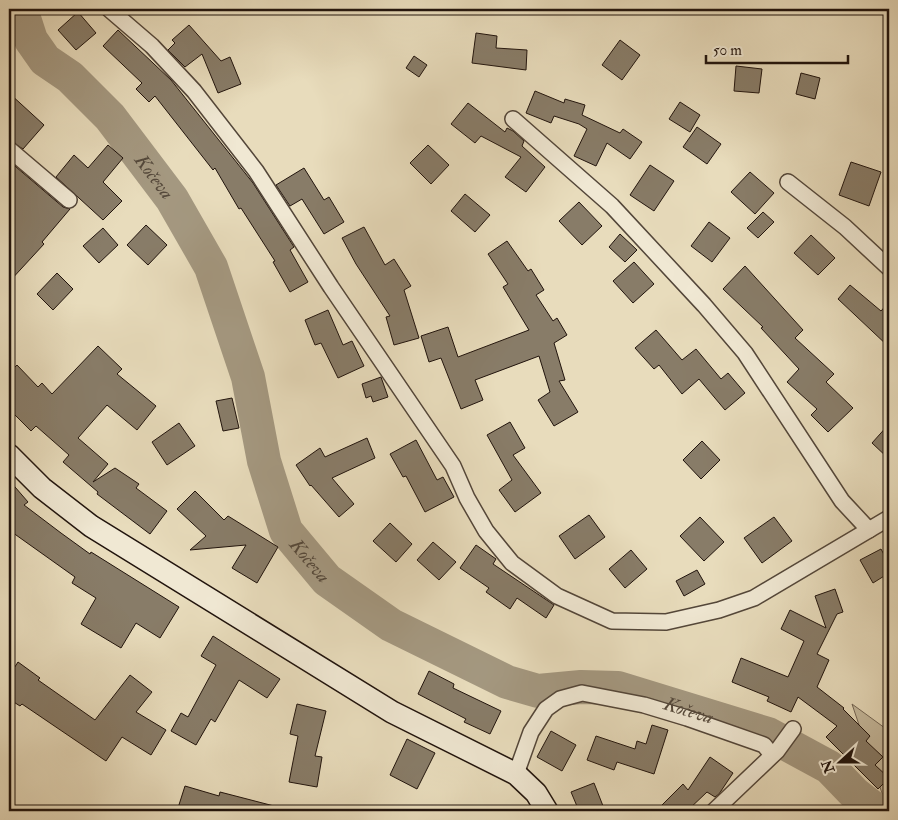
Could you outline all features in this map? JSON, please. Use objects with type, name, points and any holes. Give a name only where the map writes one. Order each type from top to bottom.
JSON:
[{"type":"main road","points":[[9,455],[42,488],[91,526],[392,712],[516,774],[536,793],[547,811]]},
{"type":"street","points":[[109,9],[152,46],[194,91],[256,171],[452,466],[467,498],[486,531],[512,563],[557,596],[612,621],[666,622],[719,610],[754,598],[889,518]]},
{"type":"street","points":[[513,119],[612,206],[704,305],[745,353],[832,486],[869,530]]},
{"type":"street","points":[[9,149],[69,200]]},
{"type":"street","points":[[788,182],[844,227],[889,268]]},
{"type":"street","points":[[516,774],[531,732],[546,709],[560,699],[582,693],[644,705],[687,718],[764,745],[774,753]]},
{"type":"street","points":[[720,810],[774,753],[792,730]]},
{"type":"shaded area","points":[[852,704],[889,731],[889,811],[888,811]]},
{"type":"building","points":[[78,12],[96,33],[76,50],[58,30]]},
{"type":"building","points":[[189,25],[221,61],[230,57],[241,84],[218,93],[202,54],[185,67],[168,50],[175,43],[172,40]]},
{"type":"building","points":[[118,30],[171,80],[253,183],[294,247],[290,250],[308,282],[290,292],[273,262],[275,261],[241,208],[239,209],[215,168],[213,170],[155,96],[149,102],[136,89],[142,83],[103,46]]},
{"type":"building","points":[[476,33],[497,36],[496,48],[527,50],[526,70],[472,63]]},
{"type":"building","points":[[620,40],[640,55],[622,80],[602,65]]},
{"type":"building","points":[[414,56],[427,65],[419,77],[406,68]]},
{"type":"building","points":[[736,66],[762,69],[759,93],[734,91]]},
{"type":"building","points":[[801,73],[820,78],[815,99],[796,94]]},
{"type":"building","points":[[535,91],[564,103],[565,99],[585,105],[582,115],[620,133],[623,129],[642,142],[630,159],[607,143],[596,166],[574,156],[587,129],[579,124],[554,116],[551,123],[526,113]]},
{"type":"building","points":[[9,93],[44,125],[23,149],[9,140]]},
{"type":"building","points":[[680,102],[700,115],[690,132],[669,119]]},
{"type":"building","points":[[468,103],[505,132],[507,128],[513,131],[524,141],[522,146],[545,167],[526,192],[505,177],[521,157],[481,136],[475,143],[451,124]]},
{"type":"building","points":[[697,127],[721,144],[707,164],[683,147]]},
{"type":"building","points":[[108,145],[123,158],[103,182],[122,201],[103,220],[56,177],[74,155],[88,168]]},
{"type":"building","points":[[428,145],[449,165],[431,184],[410,163]]},
{"type":"building","points":[[9,161],[63,207],[70,209],[42,242],[44,244],[9,282]]},
{"type":"building","points":[[851,162],[881,172],[869,206],[839,195]]},
{"type":"building","points":[[650,165],[674,181],[654,211],[630,195]]},
{"type":"building","points":[[304,168],[324,200],[329,197],[344,222],[324,234],[302,199],[290,206],[276,185]]},
{"type":"building","points":[[750,172],[774,193],[755,214],[731,192]]},
{"type":"building","points":[[465,194],[490,215],[475,232],[451,211]]},
{"type":"building","points":[[579,202],[602,226],[582,245],[559,221]]},
{"type":"building","points":[[763,212],[774,222],[758,238],[747,228]]},
{"type":"building","points":[[709,222],[730,238],[712,262],[691,246]]},
{"type":"building","points":[[146,225],[167,245],[148,265],[127,245]]},
{"type":"building","points":[[364,227],[385,265],[394,259],[411,286],[404,290],[419,338],[394,345],[386,317],[390,316],[356,264],[342,238]]},
{"type":"building","points":[[103,228],[118,245],[99,263],[83,246]]},
{"type":"building","points":[[620,234],[637,250],[625,262],[609,247]]},
{"type":"building","points":[[811,235],[835,258],[818,275],[794,253]]},
{"type":"building","points":[[507,241],[528,271],[531,269],[544,290],[536,295],[553,321],[557,318],[567,335],[554,343],[565,380],[559,381],[578,412],[554,426],[538,400],[550,392],[539,356],[475,380],[483,400],[461,409],[441,358],[429,362],[421,336],[448,327],[458,357],[529,330],[503,287],[508,284],[488,254]]},
{"type":"building","points":[[634,262],[654,284],[633,303],[613,281]]},
{"type":"building","points":[[745,266],[803,330],[795,338],[834,374],[826,382],[853,408],[828,432],[811,415],[817,409],[787,382],[799,369],[761,328],[763,327],[723,289]]},
{"type":"building","points":[[57,273],[73,289],[53,310],[37,294]]},
{"type":"building","points":[[850,285],[881,311],[889,302],[889,347],[838,299]]},
{"type":"building","points":[[328,310],[343,345],[352,341],[364,366],[338,378],[321,343],[315,345],[305,320]]},
{"type":"building","points":[[656,330],[682,360],[696,349],[721,379],[728,373],[745,393],[725,410],[699,379],[682,394],[659,365],[654,369],[635,348]]},
{"type":"building","points":[[98,346],[122,369],[117,374],[156,406],[137,430],[107,405],[78,438],[108,464],[93,482],[115,468],[139,484],[136,488],[167,511],[150,534],[97,494],[98,492],[63,462],[69,455],[36,426],[31,431],[9,409],[9,373],[17,365],[38,387],[42,383],[52,394]]},
{"type":"building","points":[[381,377],[388,397],[373,402],[371,396],[366,398],[362,384]]},
{"type":"building","points":[[232,398],[239,428],[223,431],[216,401]]},
{"type":"building","points":[[510,422],[525,448],[513,455],[541,493],[515,512],[499,490],[512,480],[487,435]]},
{"type":"building","points":[[179,423],[195,446],[167,465],[152,442]]},
{"type":"building","points":[[889,424],[889,459],[872,443]]},
{"type":"building","points":[[367,438],[375,458],[332,478],[354,504],[339,517],[310,486],[296,465],[320,448],[325,457]]},
{"type":"building","points":[[416,440],[437,480],[443,477],[454,497],[425,512],[406,476],[403,477],[390,454]]},
{"type":"building","points":[[702,441],[720,460],[701,479],[683,460]]},
{"type":"building","points":[[9,480],[28,502],[24,505],[61,533],[90,554],[91,552],[179,607],[160,638],[136,623],[121,648],[81,624],[96,598],[72,583],[75,577],[9,530]]},
{"type":"building","points":[[195,491],[224,520],[228,516],[278,547],[257,583],[232,568],[246,545],[190,550],[206,536],[177,509]]},
{"type":"building","points":[[589,515],[605,537],[575,559],[559,536]]},
{"type":"building","points":[[700,517],[724,542],[704,561],[680,536]]},
{"type":"building","points":[[774,517],[792,541],[762,563],[744,538]]},
{"type":"building","points":[[390,523],[412,544],[396,562],[373,541]]},
{"type":"building","points":[[433,542],[456,562],[439,580],[417,560]]},
{"type":"building","points":[[476,545],[496,559],[493,564],[554,605],[546,618],[517,598],[510,609],[486,592],[489,588],[460,568]]},
{"type":"building","points":[[881,549],[889,564],[889,573],[873,583],[860,560]]},
{"type":"building","points":[[631,550],[647,569],[625,588],[609,569]]},
{"type":"building","points":[[697,570],[705,584],[684,596],[676,581]]},
{"type":"building","points":[[835,589],[843,612],[837,614],[817,654],[829,660],[817,687],[844,708],[870,736],[866,741],[883,757],[875,765],[889,778],[878,789],[826,737],[837,726],[798,697],[791,712],[767,701],[769,697],[732,682],[741,658],[788,677],[804,641],[781,629],[790,610],[826,628],[815,596]]},
{"type":"building","points":[[213,636],[280,679],[267,698],[239,680],[215,722],[211,719],[196,745],[171,731],[181,713],[188,717],[216,665],[201,656]]},
{"type":"building","points":[[18,662],[40,678],[38,680],[95,720],[130,675],[152,692],[136,712],[166,730],[151,755],[122,737],[106,761],[22,704],[20,706],[9,699],[9,676]]},
{"type":"building","points":[[429,671],[454,684],[453,688],[501,711],[490,734],[464,722],[466,719],[418,694]]},
{"type":"building","points":[[297,704],[326,711],[315,756],[322,757],[317,787],[289,782],[298,736],[290,734]]},
{"type":"building","points":[[652,725],[668,730],[654,774],[617,762],[614,770],[587,760],[596,736],[635,749],[637,741],[646,744]]},
{"type":"building","points":[[551,731],[576,745],[562,771],[537,757]]},
{"type":"building","points":[[407,739],[435,753],[417,789],[390,775]]},
{"type":"building","points":[[710,757],[733,773],[719,794],[715,797],[707,792],[687,811],[656,811],[683,784],[688,790]]},
{"type":"building","points":[[594,783],[605,811],[579,811],[571,792]]},
{"type":"building","points":[[185,786],[219,796],[220,792],[274,806],[274,811],[177,811]]},
{"type":"waterway","name":"Kočeva","points":[[21,9],[31,40],[45,60],[70,77],[110,117],[172,199],[211,267],[248,377],[264,461],[286,531],[327,580],[391,625],[507,682],[538,691],[581,687],[618,688],[768,734],[829,767],[855,794],[877,811]]}]
